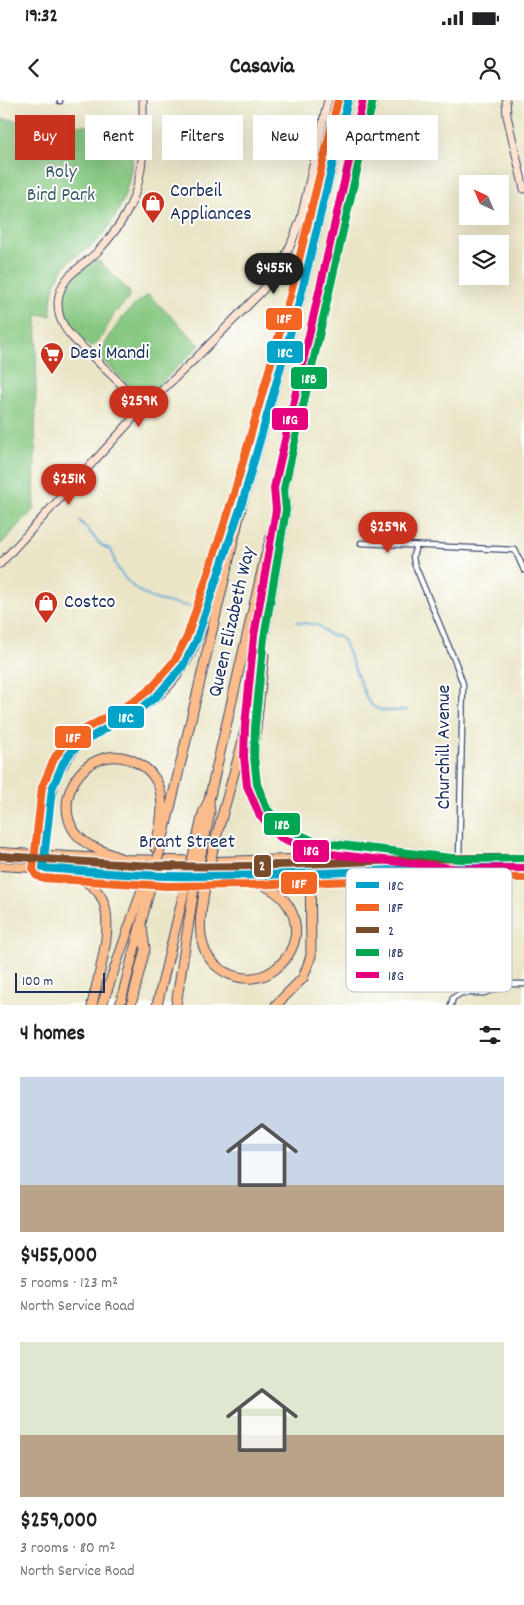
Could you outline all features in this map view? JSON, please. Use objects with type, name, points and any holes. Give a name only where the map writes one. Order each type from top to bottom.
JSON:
[{"type":"highway","name":"Queen Elizabeth Way","points":[[131,1005],[145,949],[142,922],[147,888],[243,500],[300,299],[348,100]]},
{"type":"highway","name":"Queen Elizabeth Way","points":[[157,1005],[189,888],[199,846],[203,813],[209,800],[264,562],[284,489],[373,100]]},
{"type":"highway","points":[[221,876],[252,881],[268,888],[280,895],[290,908],[296,930],[294,945],[286,959],[274,970],[258,977],[240,978],[218,968],[210,959],[202,942],[201,912],[213,849],[242,744],[259,653],[264,638],[286,510],[284,489]]},
{"type":"highway","points":[[43,868],[52,789],[63,763],[72,751],[86,740],[156,698],[183,666],[196,641],[243,500]]},
{"type":"highway","points":[[264,638],[254,765],[256,785],[269,812],[291,832],[316,842],[431,856]]},
{"type":"highway","points":[[123,859],[91,846],[82,840],[72,827],[67,798],[73,780],[91,763],[117,757],[131,759],[147,770],[158,783],[162,810],[158,845]]},
{"type":"highway","points":[[276,1005],[303,978],[311,956],[310,858]]},
{"type":"highway","points":[[57,869],[80,878],[100,894],[106,913],[106,935],[92,1005]]},
{"type":"highway","points":[[102,1005],[147,888]]},
{"type":"highway","points":[[176,1005],[189,888]]},
{"type":"highway","points":[[120,1005],[142,922]]},
{"type":"main road","name":"Brant Street","points":[[0,852],[123,859],[218,861],[431,856],[459,863],[524,868]]},
{"type":"main road","name":"Brant Street","points":[[377,868],[524,858]]},
{"type":"main road","name":"Brant Street","points":[[0,866],[159,876],[221,876],[346,870]]},
{"type":"street","points":[[143,100],[142,160],[139,182],[132,202],[112,235],[97,252],[71,272],[65,280],[58,297],[58,310],[61,323],[66,330],[145,408]]},
{"type":"street","points":[[506,100],[515,154],[524,189]]},
{"type":"street","points":[[0,564],[145,408],[264,290],[280,266],[301,218],[328,101]]},
{"type":"street","points":[[515,154],[524,154]]},
{"type":"street","points":[[361,543],[515,550],[524,570]]},
{"type":"street","name":"Churchill Avenue","points":[[416,546],[413,556],[414,563],[462,684],[459,863]]},
{"type":"street","points":[[451,1005],[453,998],[461,993],[484,994],[489,992]]},
{"type":"green space","name":"Roly Bird Park","points":[[0,119],[15,120],[15,160],[75,160],[75,125],[85,126],[85,160],[132,160],[130,173],[123,199],[110,225],[101,237],[72,259],[59,275],[52,294],[51,316],[37,314],[34,509],[0,545]]},
{"type":"green space","points":[[95,261],[100,262],[130,294],[128,299],[114,314],[101,338],[95,345],[90,346],[78,337],[66,321],[63,301],[65,291],[70,282],[85,267]]},
{"type":"green space","points":[[149,295],[200,345],[151,392],[144,394],[137,392],[102,360],[100,355],[108,338],[120,321],[134,306]]},
{"type":"waterway","points":[[80,521],[101,545],[111,550],[118,570],[136,589],[163,601],[196,607]]},
{"type":"waterway","points":[[297,622],[318,625],[329,635],[339,636],[344,642],[366,697],[373,707],[383,711],[407,710]]},
{"type":"transit line","name":"18F","points":[[338,100],[290,296],[233,497],[187,637],[175,660],[149,690],[136,700],[80,732],[65,744],[55,757],[42,787],[33,870],[41,878],[167,886],[346,881]]},
{"type":"transit line","name":"18C","points":[[346,872],[168,876],[43,868],[52,789],[63,763],[72,751],[86,740],[141,708],[156,697],[183,666],[196,641],[243,500],[300,299],[348,100]]},
{"type":"transit line","name":"18G","points":[[363,100],[274,488],[276,510],[254,636],[245,726],[244,757],[247,786],[259,814],[280,837],[314,852],[450,868]]},
{"type":"transit line","name":"18B","points":[[373,100],[284,489],[286,510],[264,638],[255,727],[254,756],[257,784],[267,809],[286,828],[316,842],[460,859],[524,858]]},
{"type":"transit line","name":"2","points":[[1,856],[167,866],[256,866],[435,859],[524,858]]},
{"type":"transit line","name":"18C","points":[[479,868],[512,868]]},
{"type":"transit line","name":"18C","points":[[512,868],[524,868]]},
{"type":"transit line","name":"18G","points":[[512,868],[524,868]]},
{"type":"transit line","name":"18F","points":[[512,878],[524,878]]},
{"type":"place","name":"Corbeil Appliances","points":[[153,224]]},
{"type":"place","name":"Desi Mandi","points":[[52,375]]},
{"type":"place","name":"Costco","points":[[46,624]]}]
